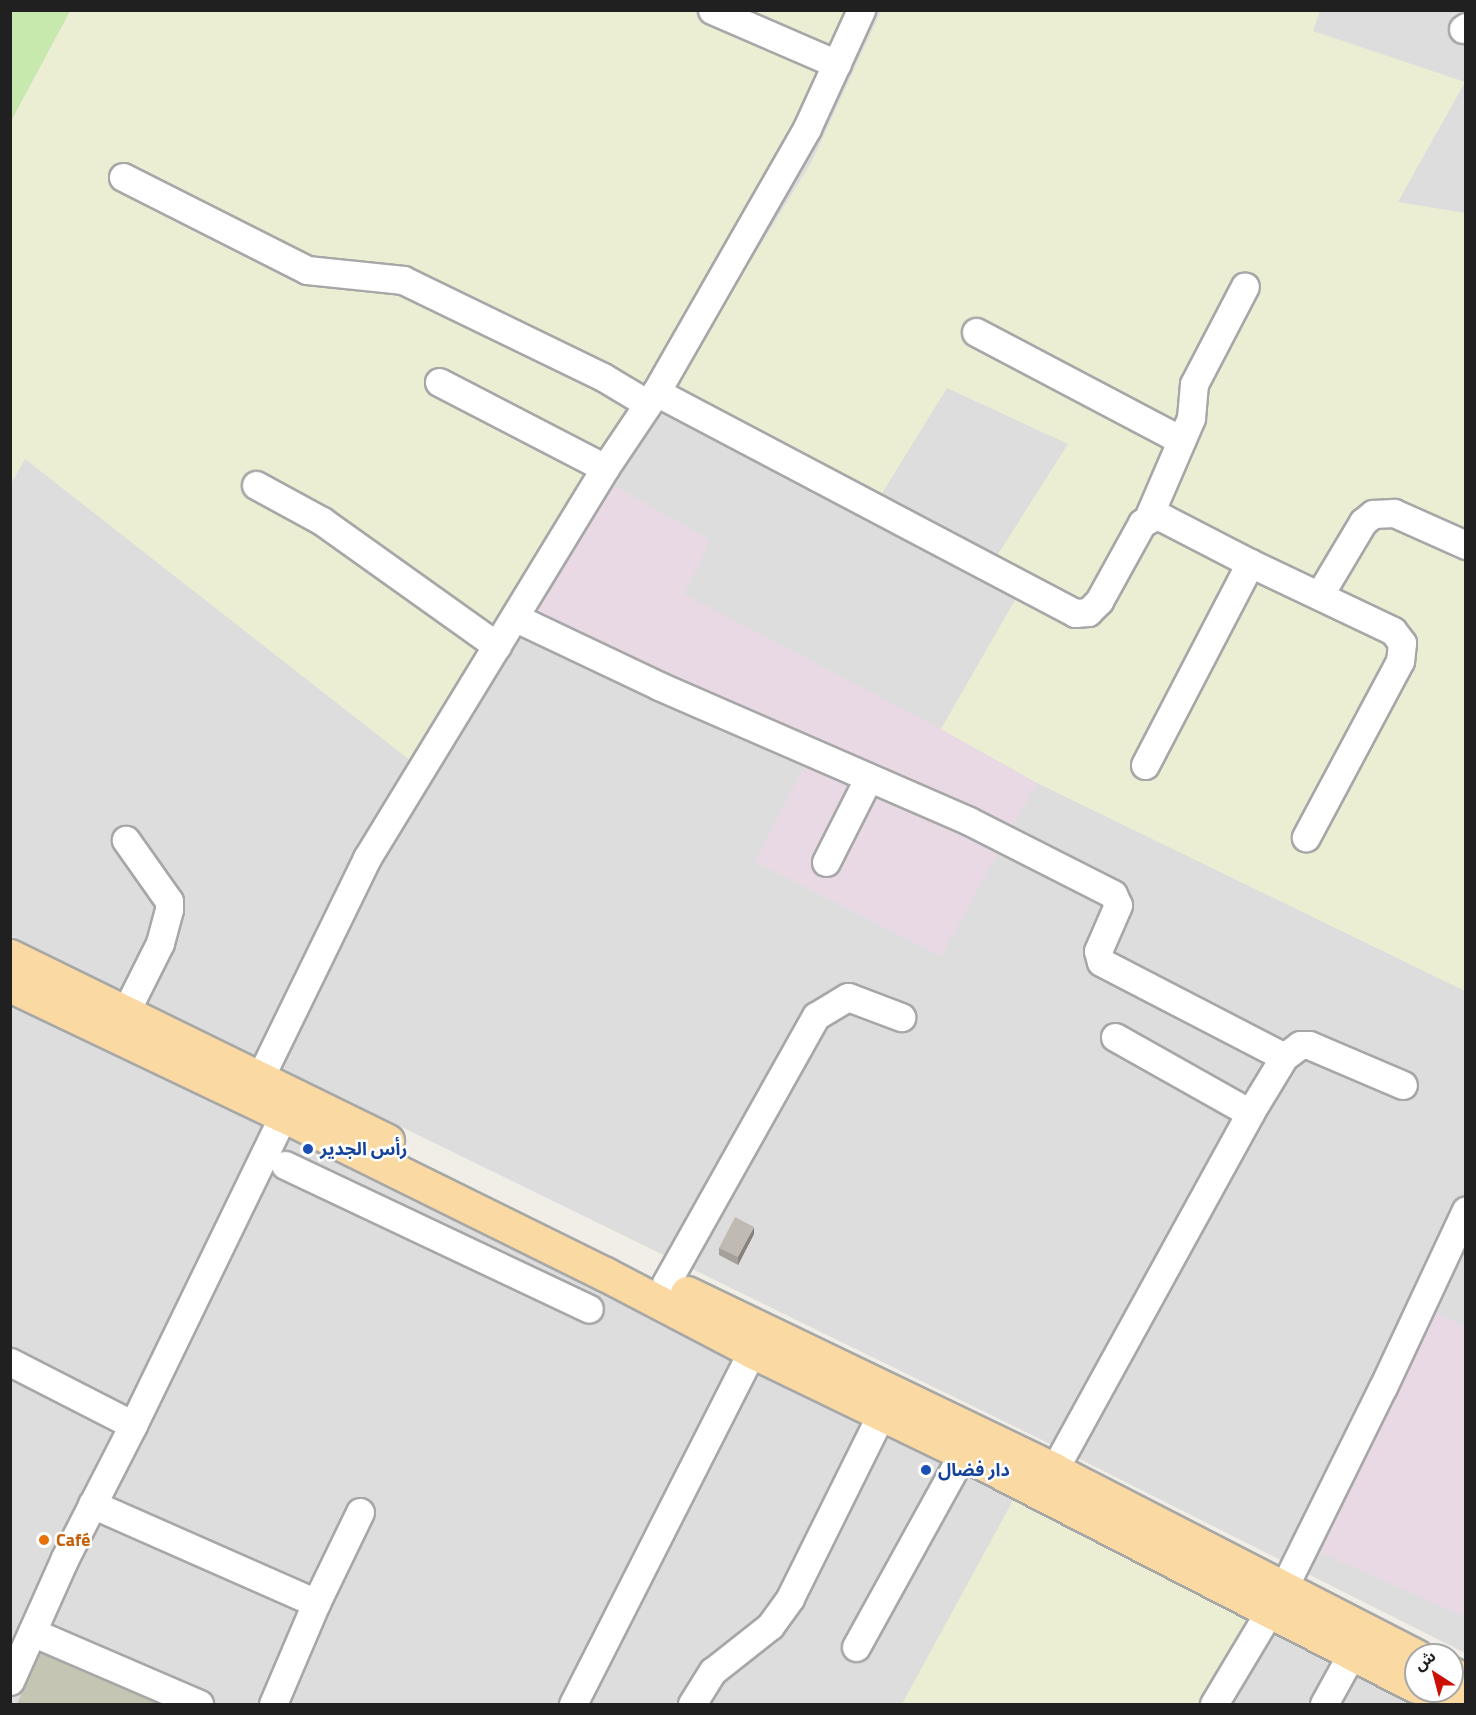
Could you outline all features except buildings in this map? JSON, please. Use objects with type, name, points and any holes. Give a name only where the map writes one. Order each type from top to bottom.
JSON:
[{"type":"main road","points":[[10,956],[125,1013],[254,1088]]},
{"type":"main road","points":[[10,985],[254,1088],[1054,1470],[1277,1599],[1359,1642],[1404,1677]]},
{"type":"main road","points":[[288,1104],[752,1351],[963,1453],[1277,1599]]},
{"type":"main road","points":[[1359,1642],[1404,1653]]},
{"type":"street","points":[[712,10],[837,64]]},
{"type":"street","points":[[254,1088],[367,858],[452,715],[516,618],[605,468],[652,398],[807,128],[861,10]]},
{"type":"street","points":[[123,177],[307,270],[403,280],[603,377],[652,398],[1075,613],[1088,612],[1099,601],[1142,523],[1148,518],[1191,418],[1194,384],[1245,286]]},
{"type":"street","points":[[976,332],[1181,440]]},
{"type":"street","points":[[439,382],[605,468]]},
{"type":"street","points":[[256,485],[322,521],[497,646]]},
{"type":"street","points":[[1320,594],[1363,522],[1373,514],[1394,513],[1466,545]]},
{"type":"street","points":[[1148,518],[1163,518],[1250,563],[1320,594],[1399,636],[1403,650],[1306,837]]},
{"type":"street","points":[[1145,765],[1250,563]]},
{"type":"street","points":[[516,618],[659,686],[868,779],[969,821],[1113,894],[1118,905],[1098,951],[1101,962],[1284,1057]]},
{"type":"street","points":[[826,862],[868,779]]},
{"type":"street","points":[[125,1013],[160,944],[169,909],[169,901],[126,840]]},
{"type":"street","points":[[666,1283],[816,1016],[848,997],[901,1017]]},
{"type":"street","points":[[1115,1036],[1250,1113]]},
{"type":"street","points":[[1054,1470],[1250,1113],[1284,1057],[1300,1045],[1309,1045],[1403,1085]]},
{"type":"street","points":[[10,1681],[92,1504],[133,1425],[288,1104]]},
{"type":"street","points":[[285,1166],[589,1309]]},
{"type":"street","points":[[1214,1704],[1277,1599],[1383,1387],[1466,1210]]},
{"type":"street","points":[[573,1704],[752,1351]]},
{"type":"street","points":[[10,1362],[133,1425]]},
{"type":"street","points":[[692,1704],[713,1671],[770,1626],[790,1598],[882,1413]]},
{"type":"street","points":[[856,1647],[963,1453]]},
{"type":"street","points":[[92,1504],[316,1603]]},
{"type":"street","points":[[273,1704],[316,1603],[360,1512]]},
{"type":"street","points":[[32,1632],[199,1704]]},
{"type":"street","points":[[1324,1704],[1359,1642]]},
{"type":"shaded area","points":[[10,11],[1465,11],[1465,1653],[1464,1643],[1445,1643],[1044,1441],[11,936]]},
{"type":"shaded area","points":[[70,11],[853,11],[784,158],[411,761],[25,459],[11,484],[11,121]]},
{"type":"shaded area","points":[[881,11],[1320,11],[1313,31],[1465,82],[1398,202],[1465,213],[1465,991],[1037,783],[941,729],[1027,579],[995,559],[1068,444],[947,388],[879,498],[671,390],[811,163]]},
{"type":"shaded area","points":[[613,485],[710,540],[684,594],[941,729],[1037,783],[941,956],[755,862],[807,761],[523,626]]},
{"type":"shaded area","points":[[10,992],[1404,1685],[1404,1703],[1443,1704],[11,1704]]},
{"type":"shaded area","points":[[1425,1308],[1465,1327],[1465,1617],[1306,1546]]},
{"type":"shaded area","points":[[1017,1493],[1249,1604],[1250,1629],[1208,1704],[902,1704]]},
{"type":"shaded area","points":[[41,1650],[166,1704],[17,1704]]},
{"type":"green space","points":[[10,11],[70,11],[11,121]]},
{"type":"place","name":"رأس الجدير","points":[[308,1149]]},
{"type":"place","name":"دار فضال","points":[[926,1470]]},
{"type":"place","name":"Café","points":[[44,1540]]}]
